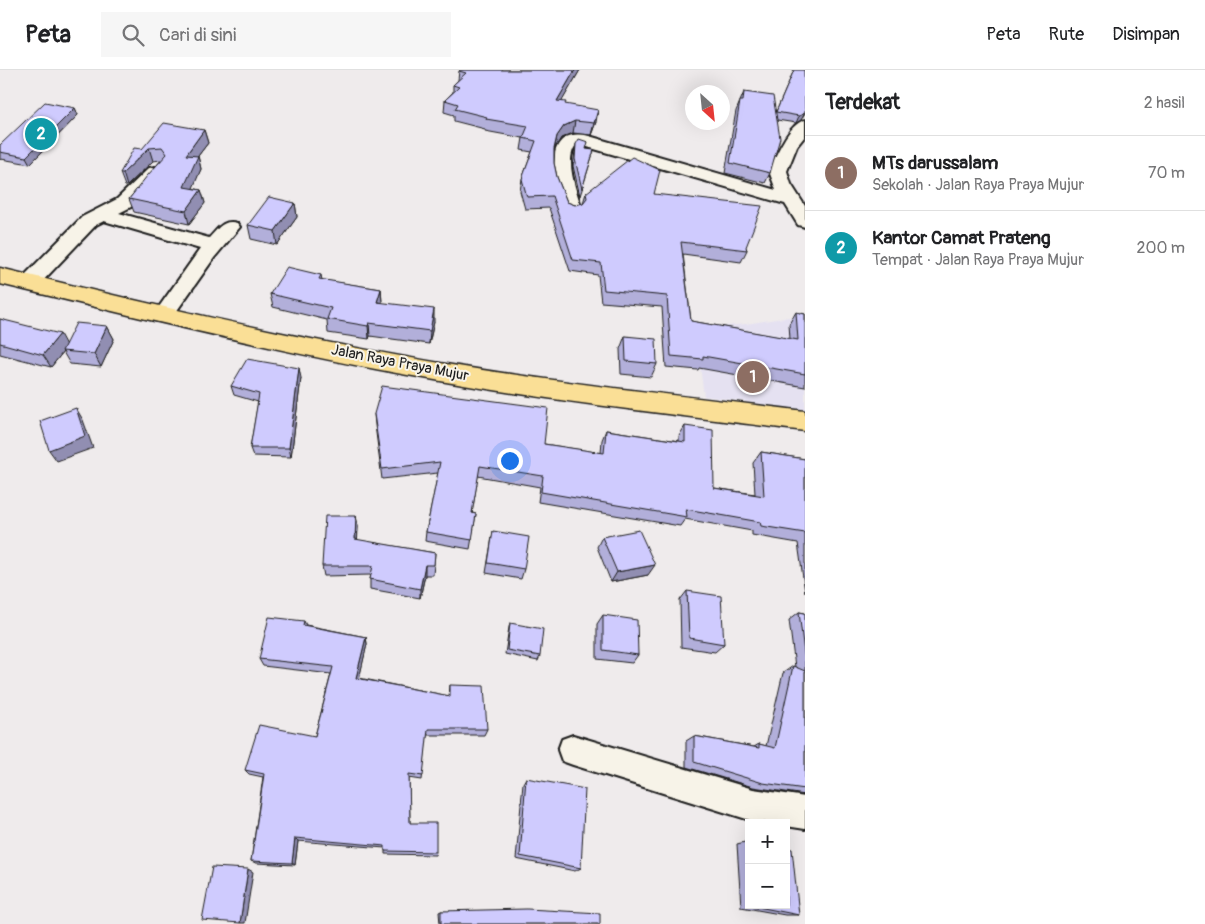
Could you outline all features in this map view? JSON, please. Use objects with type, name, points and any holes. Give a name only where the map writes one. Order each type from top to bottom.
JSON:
[{"type":"main road","name":"Jalan Raya Praya Mujur","points":[[0,276],[274,339],[446,372],[614,397],[805,421]]},
{"type":"street","points":[[805,125],[789,145],[778,171],[782,184],[805,220]]},
{"type":"street","points":[[573,209],[561,172],[562,154],[567,143],[574,140],[583,140],[792,200]]},
{"type":"street","points":[[29,283],[90,221],[124,203],[160,166]]},
{"type":"street","points":[[101,214],[214,246]]},
{"type":"street","points":[[164,314],[230,227]]},
{"type":"street","points":[[573,750],[753,805],[805,813]]},
{"type":"shaded area","points":[[789,317],[805,318],[805,410],[704,396],[695,329]]},
{"type":"building","points":[[460,70],[575,70],[557,101],[598,110],[594,123],[575,121],[564,126],[557,136],[554,149],[554,163],[557,177],[567,202],[575,205],[583,203],[587,198],[586,193],[632,157],[660,170],[654,194],[762,206],[746,247],[747,250],[681,242],[691,321],[798,340],[796,312],[805,314],[805,374],[703,356],[703,359],[671,356],[667,296],[604,290],[601,263],[573,260],[552,196],[527,197],[522,179],[536,141],[523,138],[528,126],[486,119],[487,117],[455,109],[458,104],[445,100],[459,87],[453,85],[466,73]]},
{"type":"building","points":[[794,70],[804,70],[805,113],[799,116],[776,112]]},
{"type":"building","points":[[744,92],[773,96],[780,138],[770,173],[730,163],[740,101],[743,101]]},
{"type":"building","points":[[45,102],[75,108],[26,157],[0,152],[0,145]]},
{"type":"building","points":[[164,123],[204,130],[186,155],[198,156],[184,187],[201,190],[186,211],[129,199],[167,154],[162,147],[149,148],[123,173],[120,173],[134,148],[142,149]]},
{"type":"building","points":[[579,139],[588,142],[586,149],[594,150],[582,189],[575,159],[576,144]]},
{"type":"building","points":[[269,197],[295,203],[275,231],[248,225]]},
{"type":"building","points":[[287,267],[321,275],[319,279],[381,289],[377,302],[434,309],[430,331],[369,323],[368,326],[327,319],[331,308],[270,294]]},
{"type":"building","points":[[0,319],[60,334],[43,355],[0,343]]},
{"type":"building","points":[[76,323],[107,326],[94,354],[62,351]]},
{"type":"building","points":[[625,336],[656,339],[657,364],[626,361]]},
{"type":"building","points":[[247,359],[299,368],[289,448],[250,448],[259,394],[231,386]]},
{"type":"building","points":[[382,386],[548,408],[544,444],[604,453],[606,430],[685,442],[685,426],[713,430],[714,488],[764,496],[761,452],[805,459],[805,533],[761,526],[760,522],[686,509],[687,517],[541,492],[543,476],[480,466],[472,513],[476,514],[472,540],[426,532],[440,462],[382,469],[374,414]]},
{"type":"building","points":[[76,408],[85,436],[49,450],[40,421]]},
{"type":"building","points":[[325,516],[356,516],[355,539],[435,553],[434,565],[425,565],[420,589],[370,579],[373,566],[322,566]]},
{"type":"building","points":[[639,530],[655,565],[617,572],[602,537]]},
{"type":"building","points":[[493,531],[529,537],[524,569],[488,563]]},
{"type":"building","points":[[687,591],[721,596],[724,644],[689,638]]},
{"type":"building","points":[[799,612],[805,613],[805,661]]},
{"type":"building","points":[[603,615],[637,620],[638,655],[603,650]]},
{"type":"building","points":[[269,617],[304,621],[303,625],[366,637],[356,678],[450,696],[450,685],[484,686],[487,729],[428,729],[423,776],[409,774],[410,823],[436,823],[436,852],[385,851],[385,846],[295,838],[292,863],[251,861],[264,774],[245,770],[259,725],[315,736],[333,667],[259,659]]},
{"type":"building","points":[[510,623],[543,629],[540,656],[507,650]]},
{"type":"building","points":[[793,666],[805,671],[805,789],[763,783],[694,762],[694,736],[759,748],[759,744],[775,748]]},
{"type":"building","points":[[526,778],[585,789],[581,868],[520,856]]},
{"type":"building","points":[[790,849],[792,849],[799,915],[768,909],[790,909]]},
{"type":"building","points":[[212,867],[248,869],[240,923],[202,920]]},
{"type":"building","points":[[527,909],[600,913],[600,924],[441,924],[441,911]]},
{"type":"place","name":"Kantor Camat Prateng","points":[[41,134]]},
{"type":"place","name":"MTs darussalam","points":[[753,377]]}]
